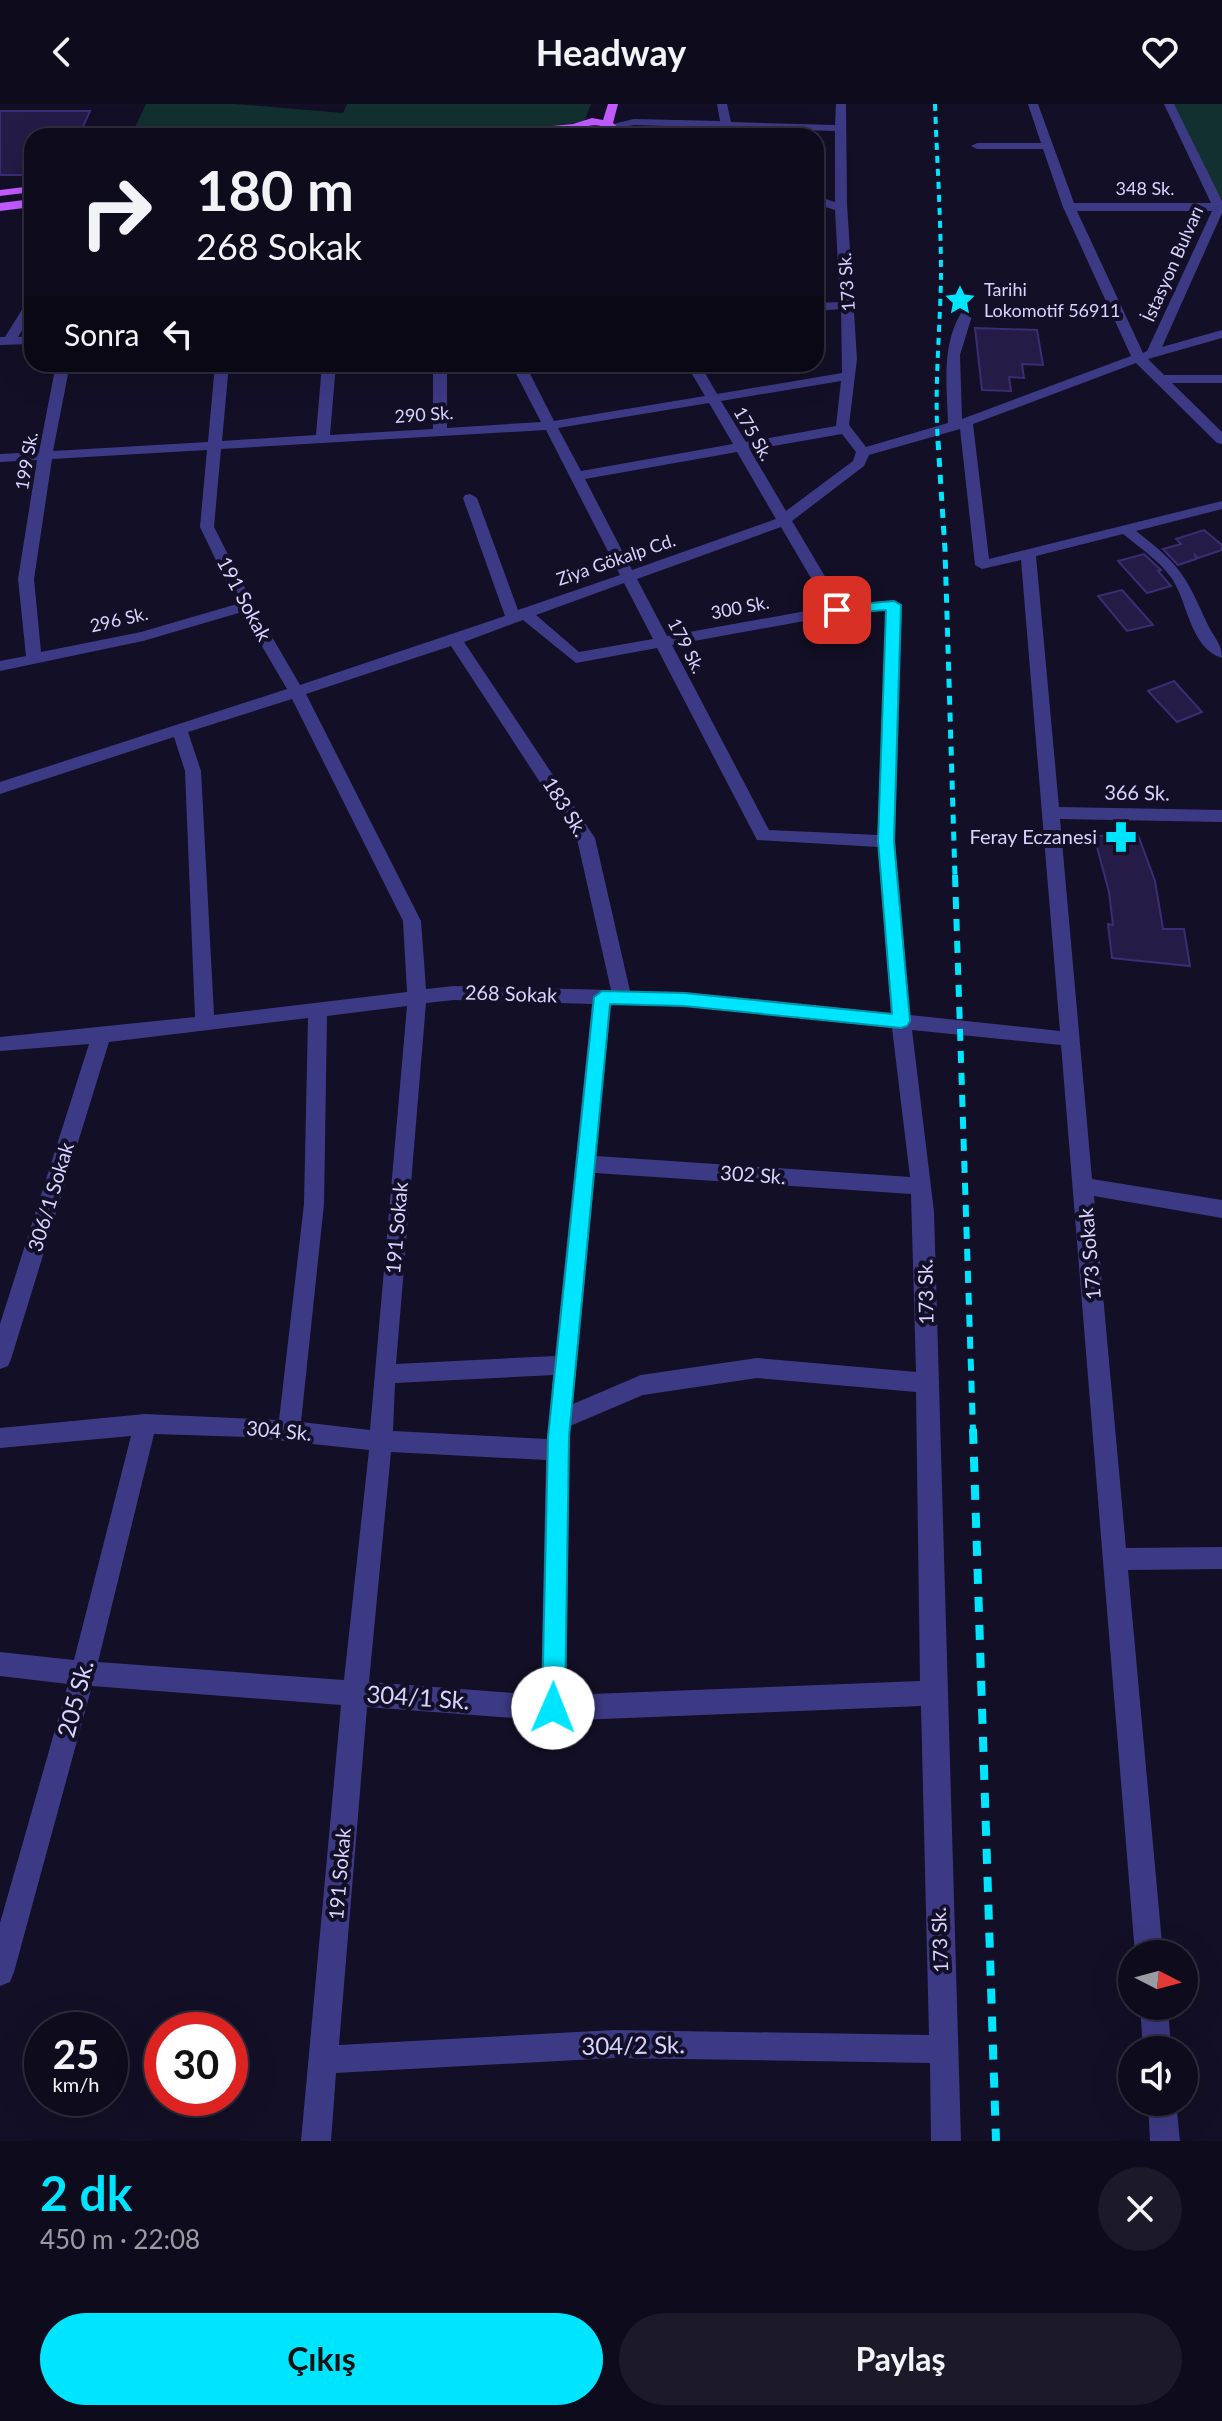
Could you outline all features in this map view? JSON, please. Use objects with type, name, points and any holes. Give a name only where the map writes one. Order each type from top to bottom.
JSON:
[{"type":"main road","points":[[577,128],[591,104]]},
{"type":"main road","points":[[610,128],[613,104]]},
{"type":"main road","points":[[0,193],[24,190]]},
{"type":"main road","points":[[0,207],[24,204]]},
{"type":"street","points":[[722,104],[726,124]]},
{"type":"street","name":"173 Sk.","points":[[841,104],[839,128],[850,359],[842,425],[845,429]]},
{"type":"street","points":[[1033,104],[1069,207],[1146,355],[1160,379],[1222,440]]},
{"type":"street","name":"İstasyon Bulvarı","points":[[1146,355],[1221,207],[1169,104]]},
{"type":"street","points":[[610,128],[627,122],[839,128]]},
{"type":"street","points":[[977,144],[1047,143]]},
{"type":"street","points":[[824,202],[842,208]]},
{"type":"street","name":"348 Sk.","points":[[1069,207],[1221,207]]},
{"type":"street","points":[[824,306],[848,305]]},
{"type":"street","points":[[4,341],[24,314]]},
{"type":"street","points":[[966,316],[959,327],[954,361],[982,565],[1222,505]]},
{"type":"street","points":[[575,476],[845,429],[863,452],[961,424],[1146,355],[1222,334]]},
{"type":"street","points":[[4,341],[24,340]]},
{"type":"street","name":"199 Sk.","points":[[34,660],[26,579],[61,372]]},
{"type":"street","name":"191 Sokak","points":[[221,372],[207,527],[246,606],[296,691],[412,921],[417,999],[384,1374],[381,1441],[355,1694],[316,2141]]},
{"type":"street","points":[[323,440],[328,372]]},
{"type":"street","points":[[440,372],[440,432]]},
{"type":"street","name":"179 Sk.","points":[[522,372],[763,836],[886,841]]},
{"type":"street","name":"175 Sk.","points":[[697,372],[783,521]]},
{"type":"street","name":"290 Sk.","points":[[0,458],[548,426],[847,376]]},
{"type":"street","points":[[1160,379],[1222,379]]},
{"type":"street","name":"Ziya Gökalp Cd.","points":[[0,788],[454,639],[783,521],[859,463],[863,452]]},
{"type":"street","name":"300 Sk.","points":[[470,498],[518,615],[576,658],[837,610]]},
{"type":"street","points":[[783,521],[837,610]]},
{"type":"street","points":[[1125,529],[1175,572],[1188,591],[1208,642],[1222,653]]},
{"type":"street","name":"173 Sokak","points":[[1028,553],[1148,1940]]},
{"type":"street","name":"173 Sk.","points":[[837,610],[894,605],[886,841],[901,1021],[924,1212],[946,2141]]},
{"type":"street","name":"296 Sk.","points":[[0,666],[143,636],[246,606]]},
{"type":"street","name":"183 Sk.","points":[[454,639],[586,838],[612,997],[586,1164],[560,1420],[553,1708]]},
{"type":"street","points":[[179,729],[193,771],[205,1021]]},
{"type":"street","name":"366 Sk.","points":[[1052,813],[1222,816]]},
{"type":"street","name":"268 Sokak","points":[[0,1044],[101,1036],[454,993],[684,999],[1071,1039]]},
{"type":"street","points":[[289,1431],[314,1204],[318,1009]]},
{"type":"street","name":"306/1 Sokak","points":[[0,1359],[8,1311],[101,1036]]},
{"type":"street","name":"302 Sk.","points":[[586,1164],[921,1186]]},
{"type":"street","points":[[1084,1186],[1222,1209]]},
{"type":"street","points":[[384,1374],[566,1365]]},
{"type":"street","points":[[560,1420],[641,1385],[757,1368],[928,1383]]},
{"type":"street","name":"304 Sk.","points":[[0,1438],[145,1424],[558,1450]]},
{"type":"street","name":"205 Sk.","points":[[0,1972],[83,1673],[145,1424]]},
{"type":"street","points":[[1115,1559],[1222,1558]]},
{"type":"street","name":"304/1 Sk.","points":[[0,1664],[553,1708],[933,1693]]},
{"type":"street","name":"304/2 Sk.","points":[[323,2060],[614,2044],[944,2049]]},
{"type":"street","points":[[1163,2116],[1165,2141]]},
{"type":"green space","points":[[146,104],[235,104],[343,113],[347,104],[591,104],[584,122],[537,128],[135,128]]},
{"type":"green space","points":[[1171,104],[1222,104],[1222,198],[1216,198]]},
{"type":"building","points":[[0,111],[90,111],[83,128],[24,128],[24,175],[0,175]]},
{"type":"building","points":[[975,328],[1037,330],[1043,365],[1022,364],[1024,378],[1009,377],[1011,391],[982,390]]},
{"type":"building","points":[[1204,530],[1222,545],[1222,550],[1198,558],[1195,555],[1196,559],[1178,565],[1163,549],[1181,544],[1176,539]]},
{"type":"building","points":[[1144,554],[1161,570],[1158,571],[1171,586],[1147,593],[1118,561]]},
{"type":"building","points":[[1122,590],[1153,625],[1127,631],[1098,596]]},
{"type":"building","points":[[1174,681],[1202,712],[1177,722],[1148,691]]},
{"type":"building","points":[[1138,835],[1155,881],[1163,929],[1184,929],[1190,966],[1112,958],[1108,924],[1113,925],[1109,892],[1094,836]]},
{"type":"railway","points":[[935,104],[941,255],[938,443]]},
{"type":"railway","points":[[938,441],[945,550],[955,877]]},
{"type":"railway","points":[[955,875],[973,1431]]},
{"type":"railway","points":[[973,1429],[996,2141]]},
{"type":"place","name":"Tarihi Lokomotif 56911","points":[[960,300]]},
{"type":"place","name":"Feray Eczanesi","points":[[1121,837]]},
{"type":"route","points":[[553,1708],[558,1437],[602,997],[684,999],[901,1021],[886,841],[894,605],[837,610]]}]
